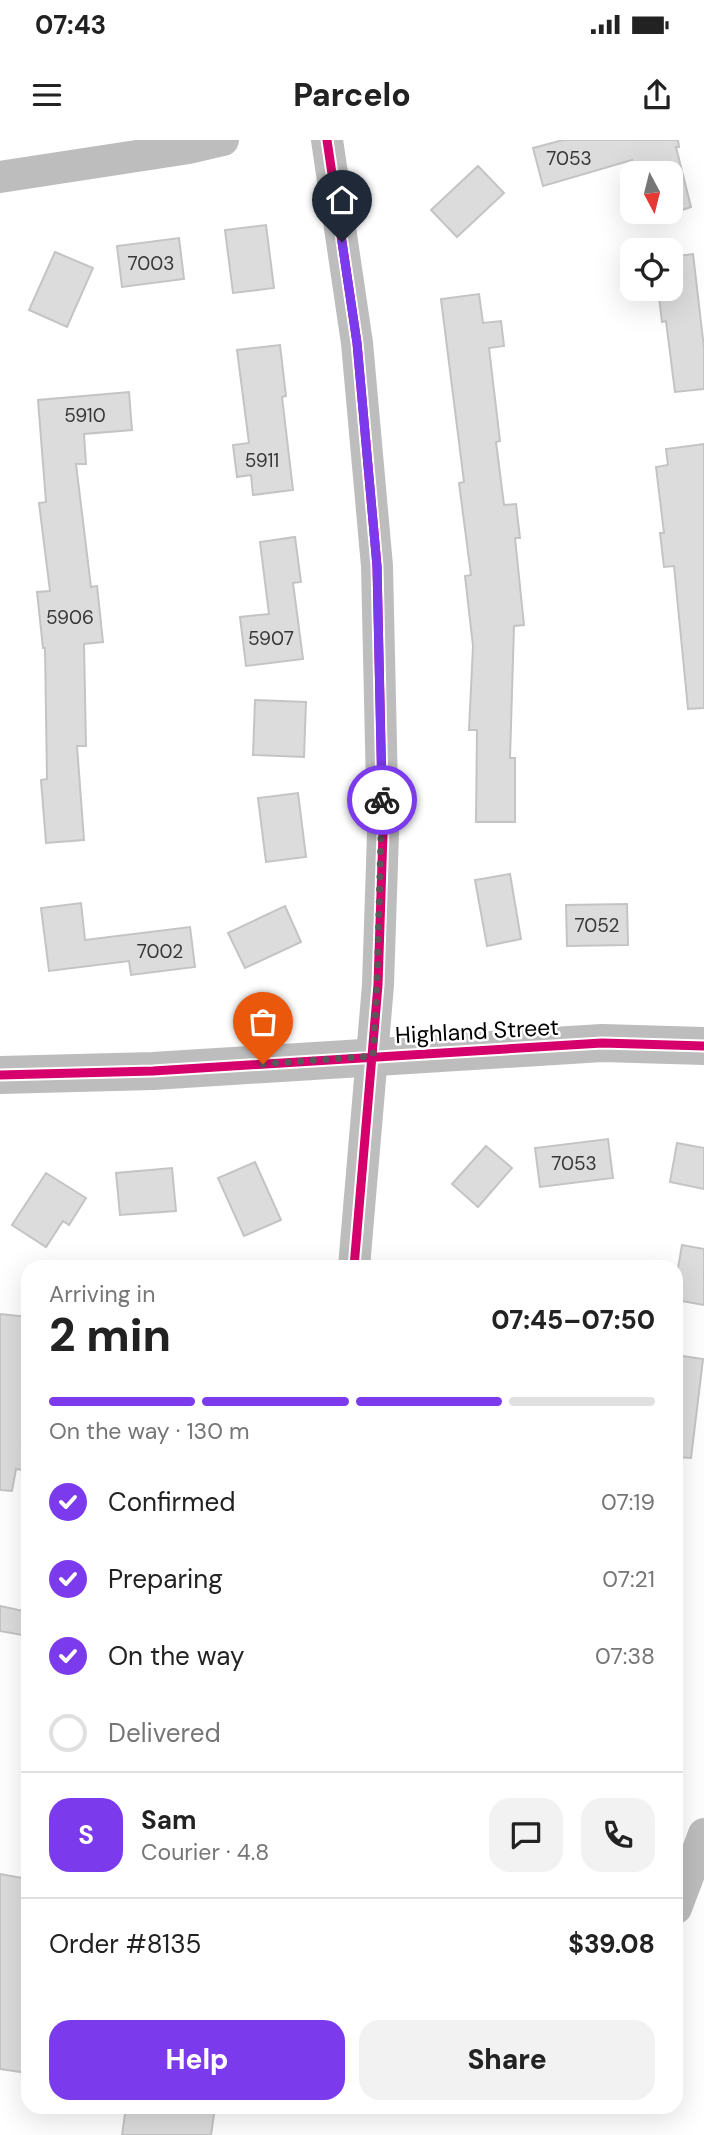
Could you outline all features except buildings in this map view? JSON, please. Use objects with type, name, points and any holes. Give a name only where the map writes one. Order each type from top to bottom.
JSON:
[{"type":"street","points":[[0,177],[189,148],[223,140]]},
{"type":"street","points":[[327,140],[357,343],[377,566],[383,833],[373,1056],[355,1260]]},
{"type":"street","name":"Highland Street","points":[[0,1075],[153,1072],[602,1043],[704,1046]]},
{"type":"street","points":[[683,1890],[704,1834]]},
{"type":"cycle path","points":[[327,140],[357,343],[377,566],[383,833],[378,985],[355,1260]]},
{"type":"cycle path","points":[[0,1075],[153,1071],[602,1043],[704,1046]]},
{"type":"way so far","points":[[263,1064],[373,1056],[383,833],[382,800]]},
{"type":"route","points":[[342,242],[357,343],[377,566],[382,800]]}]
